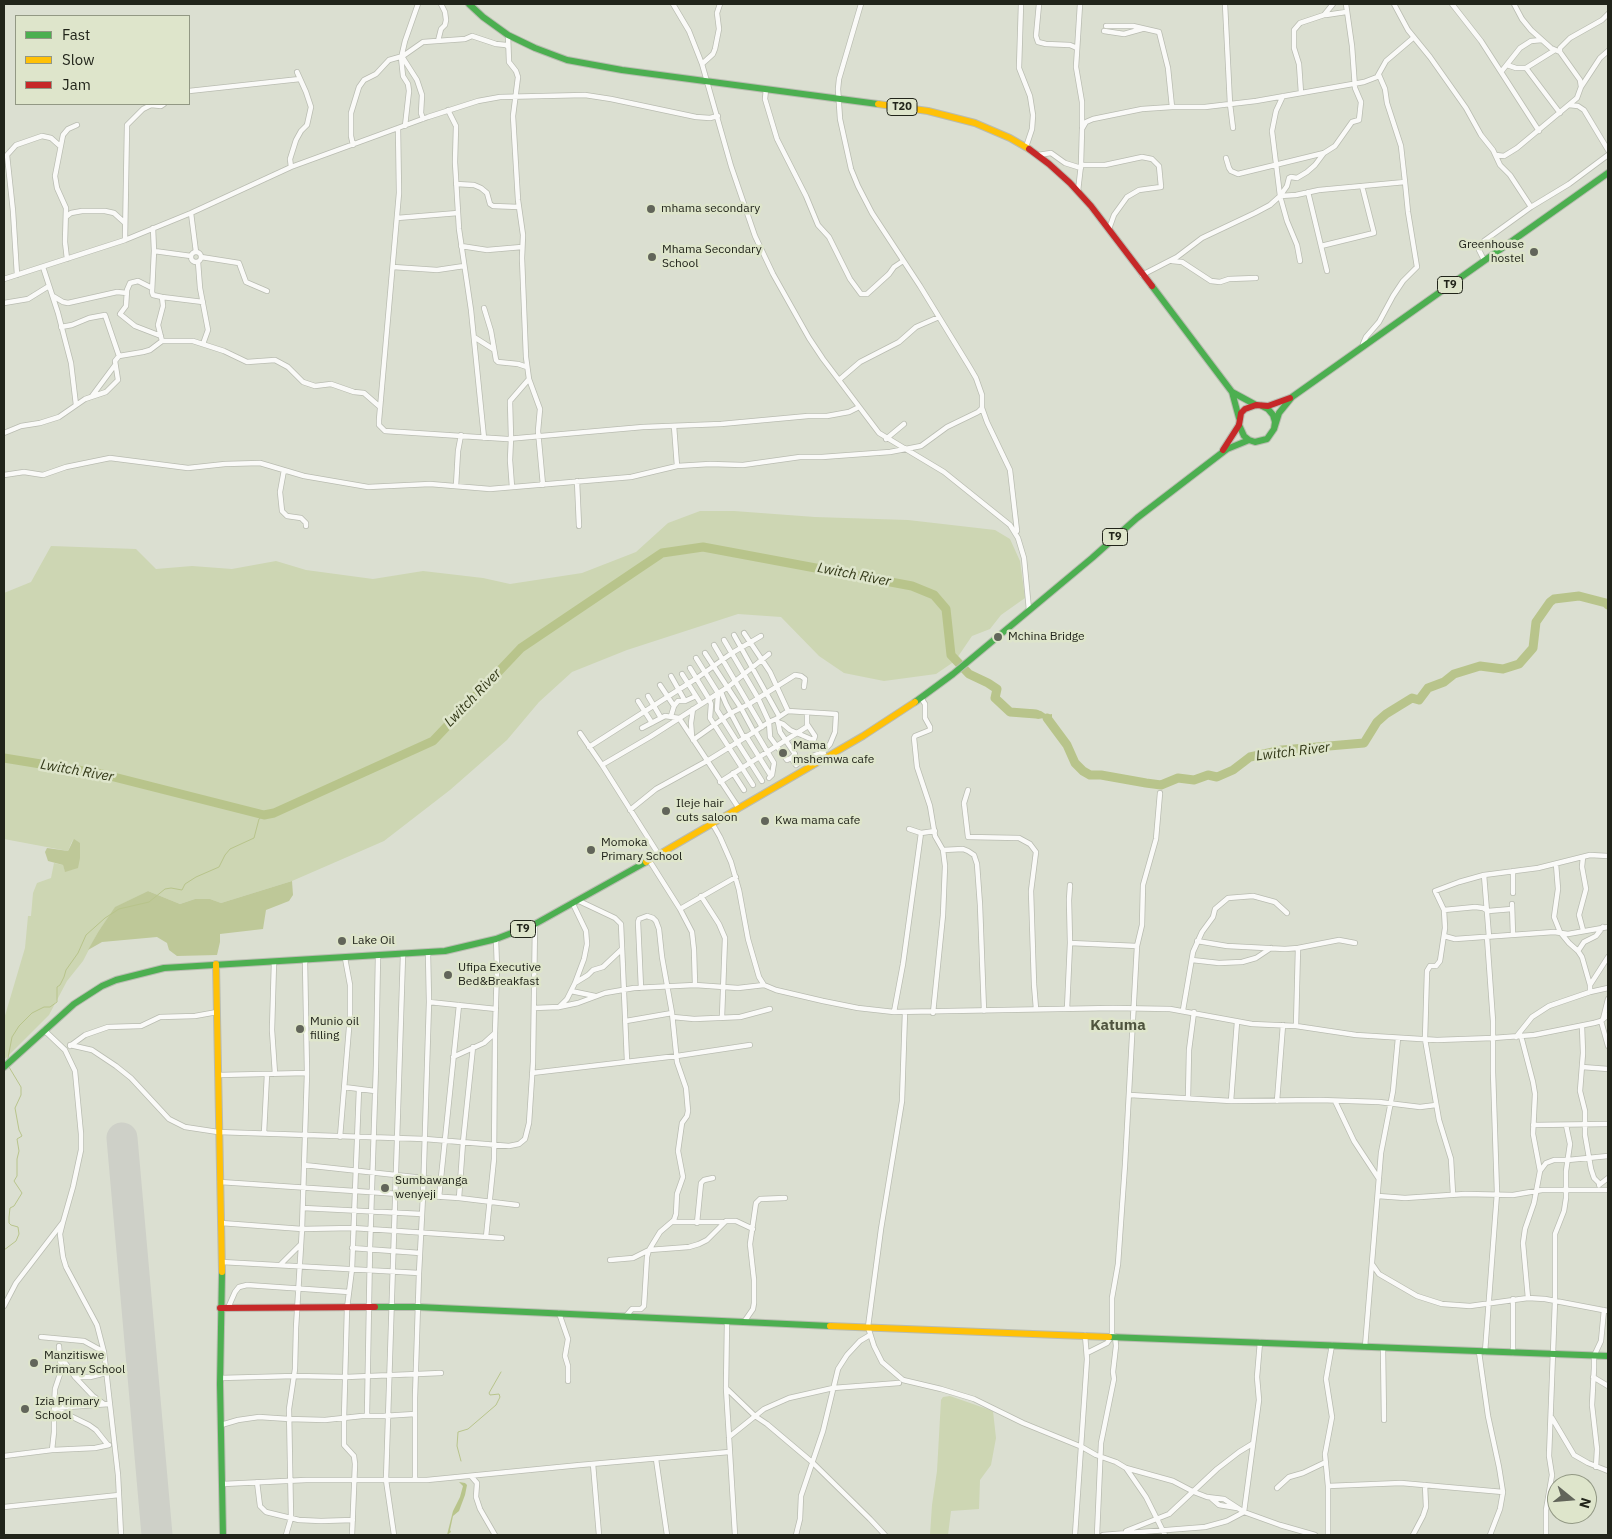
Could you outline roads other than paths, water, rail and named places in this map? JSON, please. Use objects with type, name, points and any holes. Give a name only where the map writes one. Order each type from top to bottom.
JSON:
[{"type":"main road","name":"T20","points":[[469,4],[483,18],[508,35],[566,60],[622,70],[905,108],[952,116],[993,130],[1038,155],[1078,191],[1232,392],[1239,422]]},
{"type":"main road","name":"T9","points":[[4,1067],[74,1004],[90,993],[116,980],[164,968],[445,951],[496,939],[536,924],[576,902],[659,855],[824,754],[881,725],[921,697],[971,659],[1137,518],[1218,455],[1249,440],[1261,441],[1267,439],[1274,429],[1280,412],[1292,398],[1608,173]]},
{"type":"main road","name":"T20","points":[[1232,392],[1259,406]]},
{"type":"main road","name":"T9","points":[[1218,455],[1231,439],[1246,409],[1274,404],[1292,398]]},
{"type":"main road","points":[[1259,406],[1268,409],[1273,415],[1274,429]]},
{"type":"main road","points":[[1239,422],[1244,436],[1249,440]]},
{"type":"main road","points":[[216,964],[222,1262],[220,1378],[223,1535]]},
{"type":"main road","points":[[220,1308],[418,1307],[744,1322],[1608,1356]]},
{"type":"street","points":[[406,126],[409,91],[408,84],[403,76],[402,57],[405,41],[418,4]]},
{"type":"street","points":[[438,41],[441,28],[445,25],[446,20],[441,4]]},
{"type":"street","points":[[673,4],[689,31],[702,64],[731,166],[761,250],[809,338],[875,428],[886,439],[951,477],[1007,522],[1018,538]]},
{"type":"street","points":[[702,64],[713,54],[716,46],[719,25],[717,13],[720,4]]},
{"type":"street","points":[[862,4],[839,79],[840,119],[848,155],[858,186],[880,227],[920,286],[976,378],[982,396],[982,408],[991,432],[1010,470],[1018,538],[1024,558],[1029,610]]},
{"type":"street","points":[[1021,4],[1019,68],[1020,75],[1030,96],[1034,115],[1026,148]]},
{"type":"street","points":[[1039,4],[1036,36],[1038,42],[1070,45],[1077,48]]},
{"type":"street","points":[[1078,191],[1081,167],[1082,102],[1076,67],[1080,4]]},
{"type":"street","points":[[1225,4],[1233,128]]},
{"type":"street","points":[[1324,15],[1333,4]]},
{"type":"street","points":[[1226,158],[1231,171],[1238,174],[1324,153],[1334,146],[1352,122],[1359,120],[1361,102],[1355,88],[1356,83],[1346,4]]},
{"type":"street","points":[[1394,4],[1413,38],[1430,57],[1466,108],[1500,165],[1510,175],[1532,207]]},
{"type":"street","points":[[1452,4],[1477,35],[1539,131]]},
{"type":"street","points":[[1514,4],[1522,19],[1542,40],[1558,51],[1577,74],[1581,87]]},
{"type":"street","points":[[1301,93],[1294,48],[1294,30],[1300,23],[1324,15],[1346,12]]},
{"type":"street","points":[[1507,65],[1516,68],[1526,68],[1558,51],[1570,38],[1602,20],[1608,14]]},
{"type":"street","points":[[1105,28],[1124,34],[1142,29],[1157,30],[1161,34],[1169,76],[1172,106]]},
{"type":"street","points":[[508,35],[509,62],[518,77],[513,116],[519,207],[523,231],[527,367],[529,379],[540,409],[539,436],[543,485]]},
{"type":"street","points":[[353,145],[351,113],[359,87],[364,80],[376,74],[386,62],[402,57],[420,43],[464,39],[475,36],[496,44],[506,45],[508,48]]},
{"type":"street","points":[[1082,128],[1086,122],[1103,116],[1142,109],[1172,106],[1205,107],[1256,102],[1332,89],[1371,80],[1379,75],[1386,61],[1413,38]]},
{"type":"street","points":[[1501,72],[1520,48],[1536,40],[1542,40]]},
{"type":"street","points":[[1496,156],[1508,154],[1539,131],[1577,98],[1581,87],[1600,58],[1608,51]]},
{"type":"street","points":[[402,57],[417,80],[422,95],[421,113],[423,119]]},
{"type":"street","points":[[1526,68],[1560,113]]},
{"type":"street","points":[[291,166],[290,159],[296,140],[300,131],[307,125],[310,114],[309,100],[297,72]]},
{"type":"street","points":[[1361,348],[1366,337],[1380,322],[1403,281],[1418,267],[1408,212],[1401,146],[1387,103],[1385,89],[1379,75]]},
{"type":"street","points":[[190,91],[300,79]]},
{"type":"street","points":[[766,89],[764,99],[777,139],[806,196],[818,226],[829,237],[850,279],[861,294],[867,294],[896,265],[903,261]]},
{"type":"street","points":[[4,279],[125,240],[191,213],[291,166],[448,110],[488,99],[586,95],[696,117],[710,118],[718,116]]},
{"type":"street","points":[[1283,96],[1276,111],[1272,130],[1274,156],[1277,165],[1280,196],[1287,221],[1297,245],[1300,261]]},
{"type":"street","points":[[1577,98],[1608,150]]},
{"type":"street","points":[[125,240],[127,126],[143,109],[150,105],[163,105]]},
{"type":"street","points":[[1569,105],[1578,106],[1584,110]]},
{"type":"street","points":[[448,110],[456,126],[455,162],[458,213],[474,337],[484,438]]},
{"type":"street","points":[[67,259],[65,203],[55,181],[60,146],[66,131],[77,126]]},
{"type":"street","points":[[398,128],[400,184],[379,425],[385,430],[484,438],[511,438],[643,427],[826,416],[849,412],[859,407]]},
{"type":"street","points":[[17,275],[7,155],[16,146],[42,136],[52,138],[60,146]]},
{"type":"street","points":[[1038,155],[1050,153],[1065,163],[1081,167],[1100,166],[1142,157],[1152,159],[1159,166],[1161,187],[1139,190],[1127,198],[1114,215],[1109,229]]},
{"type":"street","points":[[1142,275],[1171,260],[1202,238],[1263,209],[1280,196],[1287,186],[1289,178],[1298,177],[1307,172],[1316,165],[1324,153]]},
{"type":"street","points":[[1484,260],[1479,250],[1481,244],[1608,155]]},
{"type":"street","points":[[1280,196],[1405,182]]},
{"type":"street","points":[[456,184],[474,185],[481,188],[487,193],[490,204],[494,206],[519,207]]},
{"type":"street","points":[[1321,246],[1374,233],[1362,186]]},
{"type":"street","points":[[1308,192],[1327,271]]},
{"type":"street","points":[[66,217],[71,213],[82,211],[105,211],[114,213],[125,223]]},
{"type":"street","points":[[191,213],[196,252],[201,257],[239,263],[246,282],[267,291]]},
{"type":"street","points":[[397,218],[458,213]]},
{"type":"street","points":[[153,228],[153,295],[203,302]]},
{"type":"street","points":[[461,246],[487,250],[522,247]]},
{"type":"street","points":[[154,251],[191,256],[196,252]]},
{"type":"street","points":[[191,256],[193,261],[198,262]]},
{"type":"street","points":[[201,257],[198,262],[208,330],[203,344]]},
{"type":"street","points":[[1171,260],[1182,262],[1211,282],[1256,278]]},
{"type":"street","points":[[394,267],[437,270],[464,266]]},
{"type":"street","points":[[43,267],[72,370],[76,405]]},
{"type":"street","points":[[152,288],[133,281],[129,285],[126,306],[121,312],[121,316],[135,326],[162,338],[203,344],[247,362],[272,360],[279,362],[288,367],[303,382],[315,386],[331,384],[354,392],[364,393],[380,407]]},
{"type":"street","points":[[4,303],[28,299],[49,286]]},
{"type":"street","points":[[52,295],[68,303],[117,292],[127,293]]},
{"type":"street","points":[[162,297],[163,306],[158,325],[162,338]]},
{"type":"street","points":[[484,308],[497,362],[527,367]]},
{"type":"street","points":[[61,327],[104,315],[119,356]]},
{"type":"street","points":[[839,380],[860,362],[899,342],[912,329],[939,317]]},
{"type":"street","points":[[474,337],[493,349]]},
{"type":"street","points":[[4,433],[21,426],[40,424],[59,418],[85,399],[106,392],[117,381],[116,360],[119,356],[150,350],[162,338]]},
{"type":"street","points":[[91,397],[116,365]]},
{"type":"street","points":[[512,487],[510,402],[529,379]]},
{"type":"street","points":[[4,475],[24,472],[43,475],[66,467],[110,458],[188,468],[260,463],[304,476],[360,487],[415,484],[479,489],[543,485],[631,477],[677,466],[742,465],[800,457],[890,452],[921,446],[947,427],[971,416],[982,408]]},
{"type":"street","points":[[886,439],[904,424]]},
{"type":"street","points":[[674,426],[677,466]]},
{"type":"street","points":[[456,486],[461,435]]},
{"type":"street","points":[[284,470],[280,492],[282,512],[287,516],[301,518],[306,523],[306,526]]},
{"type":"street","points":[[577,481],[579,526]]},
{"type":"street","points":[[744,633],[760,660],[770,672],[788,711]]},
{"type":"street","points":[[724,640],[758,698],[769,722],[770,737],[786,760],[790,758],[795,754],[779,730],[767,693],[734,635]]},
{"type":"street","points":[[589,747],[761,636]]},
{"type":"street","points":[[714,645],[762,727]]},
{"type":"street","points":[[696,658],[720,692],[770,777],[774,763],[768,751],[705,653]]},
{"type":"street","points":[[602,765],[728,688],[769,654]]},
{"type":"street","points":[[690,668],[709,699],[711,704],[710,718],[753,785]]},
{"type":"street","points":[[682,674],[701,704]]},
{"type":"street","points":[[692,739],[731,713],[777,688],[795,675],[801,676],[804,679],[804,687]]},
{"type":"street","points":[[671,676],[685,701]]},
{"type":"street","points":[[660,685],[674,706]]},
{"type":"street","points":[[720,692],[717,710],[762,781]]},
{"type":"street","points":[[648,696],[661,718]]},
{"type":"street","points":[[671,716],[674,706],[678,701],[685,701],[696,696]]},
{"type":"street","points":[[921,697],[925,704],[925,718],[930,730],[914,738],[917,767],[930,806],[935,836],[943,850],[945,866],[940,955],[933,1012]]},
{"type":"street","points":[[638,701],[652,723]]},
{"type":"street","points":[[692,739],[691,723],[693,709]]},
{"type":"street","points":[[630,810],[656,789],[788,711],[836,714],[835,732],[824,754],[804,759],[796,765],[790,758]]},
{"type":"street","points":[[807,713],[808,726],[815,736],[813,740]]},
{"type":"street","points":[[642,728],[661,718],[671,716],[678,718],[738,807]]},
{"type":"street","points":[[777,719],[796,733],[813,740],[824,754]]},
{"type":"street","points":[[720,782],[808,726]]},
{"type":"street","points":[[580,733],[659,855]]},
{"type":"street","points":[[733,773],[744,790]]},
{"type":"street","points":[[968,790],[964,803],[968,837],[1019,838],[1030,844],[1036,852],[1031,891],[1036,1009]]},
{"type":"street","points":[[1097,1535],[1101,1457],[1105,1421],[1110,1409],[1114,1379],[1116,1346],[1112,1298],[1120,1245],[1137,946],[1142,925],[1143,886],[1156,839],[1160,793]]},
{"type":"street","points":[[712,823],[726,849],[736,877],[748,939],[759,977],[764,985]]},
{"type":"street","points":[[909,829],[921,833],[935,831]]},
{"type":"street","points":[[894,1012],[921,833]]},
{"type":"street","points":[[943,850],[963,849],[968,851],[974,856],[977,864],[984,1011]]},
{"type":"street","points":[[1583,856],[1582,867],[1586,893],[1579,915],[1583,930]]},
{"type":"street","points":[[1453,1194],[1450,1159],[1436,1105],[1425,1039],[1427,971],[1430,966],[1436,966],[1439,962],[1444,936],[1444,910],[1435,891],[1484,875],[1556,864],[1583,856],[1608,856]]},
{"type":"street","points":[[649,860],[680,909],[694,938],[695,986]]},
{"type":"street","points":[[1556,864],[1558,889],[1554,912],[1560,932],[1578,951],[1584,964],[1590,992]]},
{"type":"street","points":[[1512,871],[1514,893]]},
{"type":"street","points":[[1484,875],[1488,911],[1493,1021],[1497,1194],[1482,1352],[1488,1416],[1503,1492],[1500,1508],[1490,1535]]},
{"type":"street","points":[[680,909],[736,877]]},
{"type":"street","points":[[1067,1009],[1070,885]]},
{"type":"street","points":[[701,896],[725,938],[722,1017]]},
{"type":"street","points":[[1183,1010],[1197,941],[1206,924],[1213,917],[1215,909],[1228,898],[1245,896],[1262,897],[1275,902],[1287,913]]},
{"type":"street","points":[[576,902],[618,920],[621,924],[627,1062]]},
{"type":"street","points":[[559,1007],[575,983],[586,952],[587,937],[576,902]]},
{"type":"street","points":[[1444,910],[1475,907],[1488,911],[1512,906],[1513,935]]},
{"type":"street","points":[[626,1316],[632,1309],[641,1309],[644,1306],[649,1250],[660,1232],[672,1222],[676,1214],[677,1194],[683,1177],[678,1150],[682,1124],[688,1111],[686,1088],[677,1064],[673,1015],[658,925],[653,918],[646,916],[638,922],[641,988]]},
{"type":"street","points":[[70,1045],[92,1050],[116,1066],[131,1078],[169,1119],[177,1125],[218,1132],[425,1140],[510,1146],[519,1144],[525,1138],[529,1123],[536,924]]},
{"type":"street","points":[[1578,951],[1584,942],[1596,936],[1606,927]]},
{"type":"street","points":[[1444,936],[1456,939],[1560,932],[1571,934],[1583,930],[1606,927]]},
{"type":"street","points":[[1589,939],[1591,929]]},
{"type":"street","points":[[486,1237],[495,1144],[496,939]]},
{"type":"street","points":[[1197,941],[1227,946],[1271,948],[1298,948],[1334,941],[1355,943]]},
{"type":"street","points":[[1070,943],[1137,946]]},
{"type":"street","points":[[575,983],[588,975],[592,970],[603,968],[622,948]]},
{"type":"street","points":[[1192,960],[1219,963],[1242,962],[1256,958],[1271,948]]},
{"type":"street","points":[[1296,1026],[1298,948]]},
{"type":"street","points":[[415,1480],[415,1374],[424,1196],[429,1002],[428,953]]},
{"type":"street","points":[[394,1535],[386,1480],[403,955]]},
{"type":"street","points":[[367,1415],[378,956]]},
{"type":"street","points":[[1590,985],[1608,957]]},
{"type":"street","points":[[340,1137],[348,1044],[350,993],[344,958]]},
{"type":"street","points":[[286,1535],[291,1518],[289,1419],[290,1399],[295,1376],[303,1208],[307,1073],[306,960]]},
{"type":"street","points":[[274,962],[272,1030],[275,1074]]},
{"type":"street","points":[[534,1008],[559,1007],[597,996],[641,988],[667,986],[745,988],[764,985],[784,992],[823,1001],[858,1008],[894,1012],[1133,1008],[1183,1010],[1236,1022],[1296,1026],[1347,1034],[1425,1039],[1519,1036],[1582,1026],[1602,1020],[1608,1016]]},
{"type":"street","points":[[1519,1036],[1532,1017],[1557,1002],[1608,988]]},
{"type":"street","points":[[571,991],[597,996]]},
{"type":"street","points":[[1608,999],[1602,1020],[1608,1046]]},
{"type":"street","points":[[429,1002],[496,1009]]},
{"type":"street","points":[[439,1197],[459,1005]]},
{"type":"street","points":[[626,1021],[673,1015],[694,1019],[745,1016],[770,1009]]},
{"type":"street","points":[[65,1050],[85,1035],[108,1027],[141,1026],[160,1017],[195,1016],[217,1012]]},
{"type":"street","points":[[906,1012],[902,1108],[881,1229],[868,1327],[882,1362],[903,1380],[974,1399],[1023,1423],[1082,1447],[1126,1468],[1167,1479],[1211,1498],[1224,1499],[1242,1511],[1315,1535]]},
{"type":"street","points":[[1188,1098],[1189,1050],[1194,1012]]},
{"type":"street","points":[[1231,1101],[1236,1022]]},
{"type":"street","points":[[1277,1101],[1283,1025]]},
{"type":"street","points":[[1582,1026],[1580,1091],[1586,1124],[1585,1138],[1592,1175],[1600,1184]]},
{"type":"street","points":[[43,1030],[65,1050],[70,1057],[75,1071],[81,1134],[78,1165],[60,1234],[66,1267],[97,1325],[104,1352],[107,1404],[119,1495],[121,1535]]},
{"type":"street","points":[[453,1057],[484,1043],[495,1033]]},
{"type":"street","points":[[1519,1036],[1533,1082],[1535,1103],[1533,1126],[1540,1172]]},
{"type":"street","points":[[1365,1347],[1382,1142],[1391,1104],[1398,1038]]},
{"type":"street","points":[[532,1073],[677,1056],[750,1045]]},
{"type":"street","points":[[459,1198],[473,1047]]},
{"type":"street","points":[[1582,1067],[1608,1070]]},
{"type":"street","points":[[219,1075],[307,1073]]},
{"type":"street","points":[[264,1133],[267,1074]]},
{"type":"street","points":[[344,1087],[375,1091]]},
{"type":"street","points":[[1279,1087],[1288,1100]]},
{"type":"street","points":[[352,1535],[354,1459],[344,1445],[344,1418],[347,1308],[352,1269],[359,1089]]},
{"type":"street","points":[[1130,1095],[1231,1101],[1335,1101],[1420,1107],[1436,1105]]},
{"type":"street","points":[[1335,1101],[1354,1141],[1379,1179]]},
{"type":"street","points":[[1533,1126],[1608,1124]]},
{"type":"street","points":[[1546,1535],[1546,1510],[1552,1475],[1549,1456],[1552,1418],[1555,1234],[1564,1211],[1567,1190],[1566,1171],[1570,1137],[1566,1125]]},
{"type":"street","points":[[1528,1298],[1523,1243],[1543,1166],[1550,1162],[1608,1156]]},
{"type":"street","points":[[304,1165],[460,1182]]},
{"type":"street","points":[[697,1223],[701,1183],[704,1180],[713,1178]]},
{"type":"street","points":[[1592,1189],[1608,1178]]},
{"type":"street","points":[[220,1182],[459,1198],[518,1205]]},
{"type":"street","points":[[1378,1196],[1405,1198],[1453,1194],[1518,1194],[1536,1190],[1608,1190]]},
{"type":"street","points":[[744,1322],[754,1303],[754,1280],[750,1244],[757,1200],[785,1198]]},
{"type":"street","points":[[303,1208],[422,1214]]},
{"type":"street","points":[[672,1222],[736,1221],[753,1229]]},
{"type":"street","points":[[4,1306],[16,1283],[63,1222]]},
{"type":"street","points":[[610,1260],[633,1258],[649,1250],[689,1247],[699,1244],[707,1240],[723,1222]]},
{"type":"street","points":[[221,1223],[302,1229],[353,1228],[502,1238]]},
{"type":"street","points":[[281,1265],[301,1244]]},
{"type":"street","points":[[352,1248],[420,1253]]},
{"type":"street","points":[[222,1262],[419,1272]]},
{"type":"street","points":[[1372,1264],[1379,1274],[1417,1296],[1430,1301],[1463,1306],[1528,1298],[1606,1310],[1601,1341],[1594,1356],[1592,1405],[1597,1448],[1596,1467]]},
{"type":"street","points":[[228,1308],[235,1292],[243,1286],[349,1292]]},
{"type":"street","points":[[1513,1299],[1514,1352]]},
{"type":"street","points":[[560,1314],[568,1339],[565,1356],[568,1366],[568,1381]]},
{"type":"street","points":[[727,1321],[726,1388],[735,1535]]},
{"type":"street","points":[[796,1535],[800,1519],[801,1496],[823,1431],[838,1369],[860,1341],[870,1335]]},
{"type":"street","points":[[1075,1535],[1087,1353],[1084,1335]]},
{"type":"street","points":[[1087,1353],[1107,1343],[1114,1336]]},
{"type":"street","points":[[41,1337],[84,1340],[104,1352]]},
{"type":"street","points":[[1103,1535],[1163,1533],[1216,1525],[1227,1522],[1242,1511],[1259,1400],[1257,1377],[1260,1342]]},
{"type":"street","points":[[1328,1535],[1328,1486],[1325,1454],[1332,1417],[1326,1379],[1332,1345]]},
{"type":"street","points":[[52,1450],[55,1390],[60,1377],[59,1346]]},
{"type":"street","points":[[1383,1348],[1384,1420]]},
{"type":"street","points":[[60,1356],[75,1377],[93,1396],[107,1404]]},
{"type":"street","points":[[220,1378],[346,1377],[441,1372]]},
{"type":"street","points":[[75,1377],[90,1377],[106,1373]]},
{"type":"street","points":[[1593,1377],[1608,1386]]},
{"type":"street","points":[[728,1437],[769,1406],[789,1398],[833,1388],[899,1383]]},
{"type":"street","points":[[726,1388],[755,1416],[812,1462],[885,1535]]},
{"type":"street","points":[[54,1408],[107,1404]]},
{"type":"street","points":[[54,1408],[89,1425],[111,1444]]},
{"type":"street","points":[[221,1425],[259,1417],[289,1419],[344,1418],[367,1415],[415,1414]]},
{"type":"street","points":[[1552,1418],[1572,1452],[1581,1460],[1608,1470]]},
{"type":"street","points":[[4,1456],[52,1450],[95,1448],[111,1444]]},
{"type":"street","points":[[1122,1533],[1169,1514],[1217,1469],[1252,1444]]},
{"type":"street","points":[[223,1484],[291,1481],[415,1480],[465,1477],[730,1452]]},
{"type":"street","points":[[656,1459],[667,1535]]},
{"type":"street","points":[[1277,1488],[1289,1477],[1303,1473],[1326,1462]]},
{"type":"street","points":[[593,1464],[599,1535]]},
{"type":"street","points":[[1126,1468],[1143,1492],[1163,1533]]},
{"type":"street","points":[[472,1476],[478,1483],[476,1497],[480,1508],[495,1535]]},
{"type":"street","points":[[257,1482],[259,1502],[262,1509],[266,1512],[291,1518],[321,1521],[353,1520]]},
{"type":"street","points":[[1328,1486],[1402,1483],[1503,1492]]},
{"type":"street","points":[[1414,1535],[1426,1507],[1425,1485]]},
{"type":"street","points":[[4,1507],[119,1495]]},
{"type":"waterway","name":"Lwitch River","points":[[4,758],[102,774],[264,815],[274,813],[433,741],[521,648],[662,553],[703,547],[912,586],[934,595],[946,609],[951,655],[969,674],[997,689],[995,698],[1010,712],[1036,714]]},
{"type":"waterway","name":"Lwitch River","points":[[1047,718],[1067,745],[1075,763],[1090,775],[1101,775],[1161,785],[1178,778],[1194,780],[1208,775],[1217,777],[1233,770],[1250,757],[1282,750],[1364,743],[1377,722],[1386,714],[1412,698],[1419,700],[1428,688],[1444,682],[1454,674],[1480,666],[1503,669],[1519,664],[1533,648],[1536,622],[1554,599],[1579,596],[1608,605]]},
{"type":"waterway","points":[[8,1058],[12,1037],[19,1026],[32,1013],[44,1007],[50,1007],[57,1002],[57,987],[60,985],[66,970],[78,953],[86,935],[105,918],[119,909],[149,902],[165,889],[182,890],[185,884],[196,877],[219,867],[230,849],[254,838],[259,819],[264,815]]},
{"type":"waterway","points":[[4,1250],[16,1241],[19,1234],[18,1227],[9,1223],[9,1217],[10,1208],[14,1206],[22,1193],[14,1181],[17,1176],[19,1151],[17,1139],[22,1136],[15,1108],[21,1095],[21,1087],[9,1067]]},
{"type":"waterway","points":[[461,1461],[457,1446],[458,1432],[468,1429],[496,1405],[500,1397],[499,1394],[490,1395],[489,1393],[501,1372]]},
{"type":"place","name":"mhama secondary","points":[[651,209]]},
{"type":"place","name":"Greenhouse hostel","points":[[1534,252]]},
{"type":"place","name":"Mhama Secondary School","points":[[652,257]]},
{"type":"place","name":"Mchina Bridge","points":[[998,637]]},
{"type":"place","name":"Mama mshemwa cafe","points":[[783,753]]},
{"type":"place","name":"Ileje hair cuts saloon","points":[[666,811]]},
{"type":"place","name":"Kwa mama cafe","points":[[765,821]]},
{"type":"place","name":"Momoka Primary School","points":[[591,850]]},
{"type":"place","name":"Lake Oil","points":[[342,941]]},
{"type":"place","name":"Ufipa Executive Bed&Breakfast","points":[[448,975]]},
{"type":"place","name":"Munio oil filling","points":[[300,1029]]},
{"type":"place","name":"Sumbawanga wenyeji","points":[[385,1188]]},
{"type":"place","name":"Manzitiswe Primary School","points":[[34,1363]]},
{"type":"place","name":"Izia Primary School","points":[[25,1409]]},
{"type":"district","name":"Katuma","points":[[1118,1026]]}]
